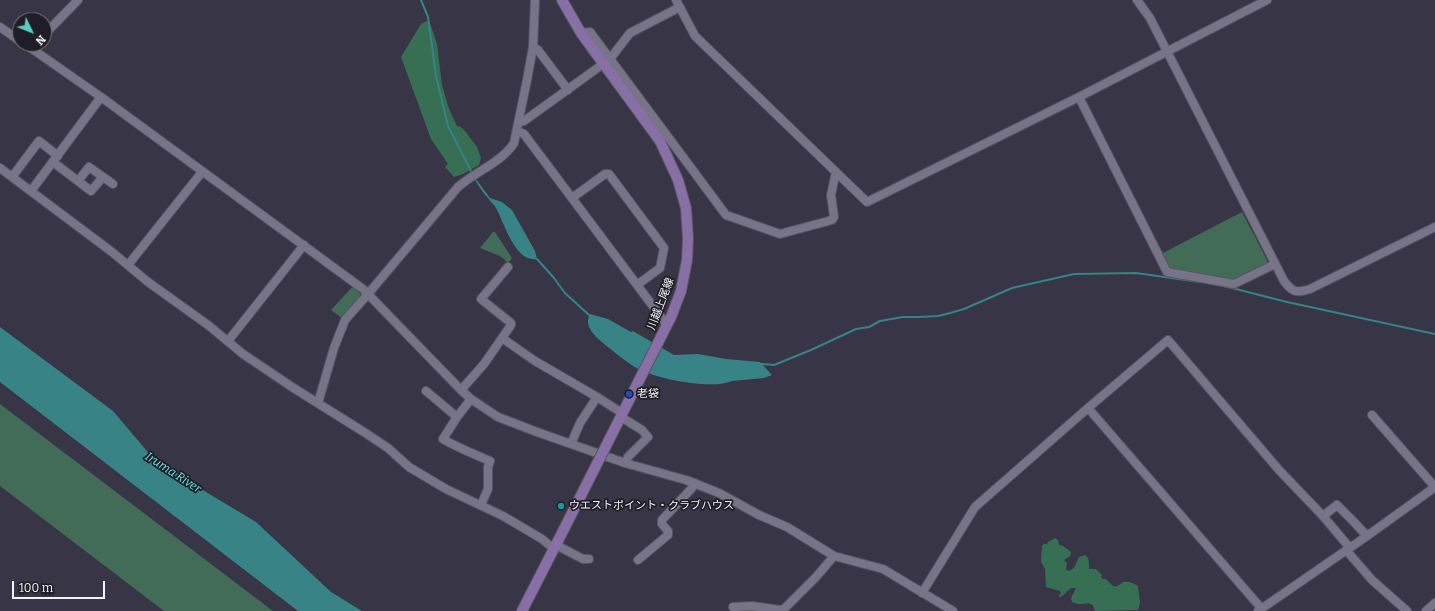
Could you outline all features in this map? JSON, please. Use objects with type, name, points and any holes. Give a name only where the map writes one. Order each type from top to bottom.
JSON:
[{"type":"main road","name":"川越上尾線","points":[[522,611],[667,325],[681,291],[687,260],[687,222],[682,194],[674,169],[660,141],[606,62],[581,33],[562,0]]},
{"type":"street","points":[[52,27],[78,0]]},
{"type":"street","points":[[318,403],[334,348],[345,320],[458,187],[468,178],[502,157],[514,142],[532,47],[535,0]]},
{"type":"street","points":[[1137,0],[1150,18],[1168,51],[1284,282],[1288,286],[1296,292],[1310,289],[1435,227]]},
{"type":"street","points":[[519,122],[524,121],[606,62],[630,33],[678,3],[695,36],[867,202],[1079,97],[1267,0]]},
{"type":"street","points":[[0,27],[12,35]]},
{"type":"street","points":[[532,47],[538,50],[568,90]]},
{"type":"street","points":[[40,52],[363,288],[461,390],[471,399],[498,417],[625,463],[676,476],[719,493],[759,515],[787,527],[834,556],[883,569],[953,611]]},
{"type":"street","points":[[606,62],[726,215],[780,234],[832,220],[834,217],[830,195],[836,172]]},
{"type":"street","points":[[31,191],[101,97]]},
{"type":"street","points":[[1079,97],[1167,272],[1234,284],[1275,264]]},
{"type":"street","points":[[517,131],[524,134],[667,325]]},
{"type":"street","points":[[12,177],[39,141],[55,159],[91,191],[103,177]]},
{"type":"street","points":[[78,181],[89,167],[113,184]]},
{"type":"street","points":[[0,168],[228,341],[243,354],[279,379],[378,441],[409,467],[446,489],[481,505],[542,539],[554,549],[582,559],[589,559]]},
{"type":"street","points":[[128,266],[202,172]]},
{"type":"street","points":[[572,198],[605,174],[608,174],[651,230],[664,248],[660,268],[637,285]]},
{"type":"street","points":[[228,341],[304,245]]},
{"type":"street","points":[[461,390],[484,364],[511,325],[511,323],[482,299],[508,266]]},
{"type":"street","points":[[502,338],[535,361],[597,397],[642,430],[648,437],[628,457],[625,463]]},
{"type":"street","points":[[922,593],[975,507],[1168,340],[1279,470],[1323,516],[1372,580],[1407,611]]},
{"type":"street","points":[[426,391],[457,417]]},
{"type":"street","points":[[571,444],[580,423],[597,397]]},
{"type":"street","points":[[471,399],[443,439],[457,448],[463,449],[490,461],[488,468],[488,489],[481,505]]},
{"type":"street","points":[[1088,408],[1259,610],[1435,487],[1372,415]]},
{"type":"street","points":[[638,560],[668,534],[668,531],[662,524],[662,520],[695,483]]},
{"type":"street","points":[[1323,516],[1337,505],[1366,536]]},
{"type":"street","points":[[733,607],[752,606],[780,610],[784,609],[811,583],[834,556]]},
{"type":"street","points":[[1426,611],[1435,604]]},
{"type":"shaded area","points":[[429,20],[437,44],[442,85],[449,109],[457,126],[461,127],[465,131],[477,147],[481,158],[479,165],[454,177],[445,167],[448,164],[431,139],[401,57],[421,24]]},
{"type":"shaded area","points":[[1242,212],[1267,260],[1267,264],[1234,282],[1169,270],[1161,254]]},
{"type":"shaded area","points":[[493,232],[495,232],[512,258],[508,263],[500,256],[480,248]]},
{"type":"shaded area","points":[[353,286],[362,296],[342,318],[331,310]]},
{"type":"shaded area","points":[[0,404],[273,611],[164,611],[0,486]]},
{"type":"shaded area","points":[[1055,538],[1058,540],[1059,545],[1071,552],[1070,556],[1064,560],[1067,563],[1066,569],[1068,571],[1074,568],[1079,557],[1085,555],[1089,563],[1089,569],[1096,569],[1102,575],[1101,577],[1103,579],[1106,579],[1113,586],[1126,582],[1138,586],[1140,603],[1138,610],[1095,611],[1093,605],[1072,602],[1071,598],[1076,588],[1071,588],[1061,597],[1058,596],[1061,593],[1060,591],[1046,587],[1045,569],[1041,562],[1042,546]]},
{"type":"water","points":[[476,179],[490,198],[502,202],[512,210],[535,251],[537,259],[529,259],[522,255],[516,248],[496,208],[481,189],[475,180]]},
{"type":"water","points":[[590,314],[608,319],[631,332],[633,331],[674,355],[698,354],[726,359],[760,362],[772,375],[764,378],[723,383],[698,384],[671,380],[647,373],[627,362],[596,337],[590,329],[588,323]]},
{"type":"water","name":"Iruma River","points":[[0,327],[113,411],[152,457],[256,522],[331,592],[362,611],[298,611],[0,382]]},
{"type":"waterway","points":[[421,0],[428,17],[436,76],[448,126],[472,173]]},
{"type":"waterway","points":[[537,259],[565,293],[589,315]]},
{"type":"waterway","points":[[762,364],[774,365],[856,329],[869,327],[880,321],[903,317],[938,316],[964,309],[1012,288],[1074,274],[1136,273],[1200,282]]},
{"type":"waterway","points":[[1220,285],[1287,302],[1435,334]]},
{"type":"place","name":"老袋","points":[[629,394]]},
{"type":"place","name":"ウエストポイント・クラブハウス","points":[[561,506]]}]
